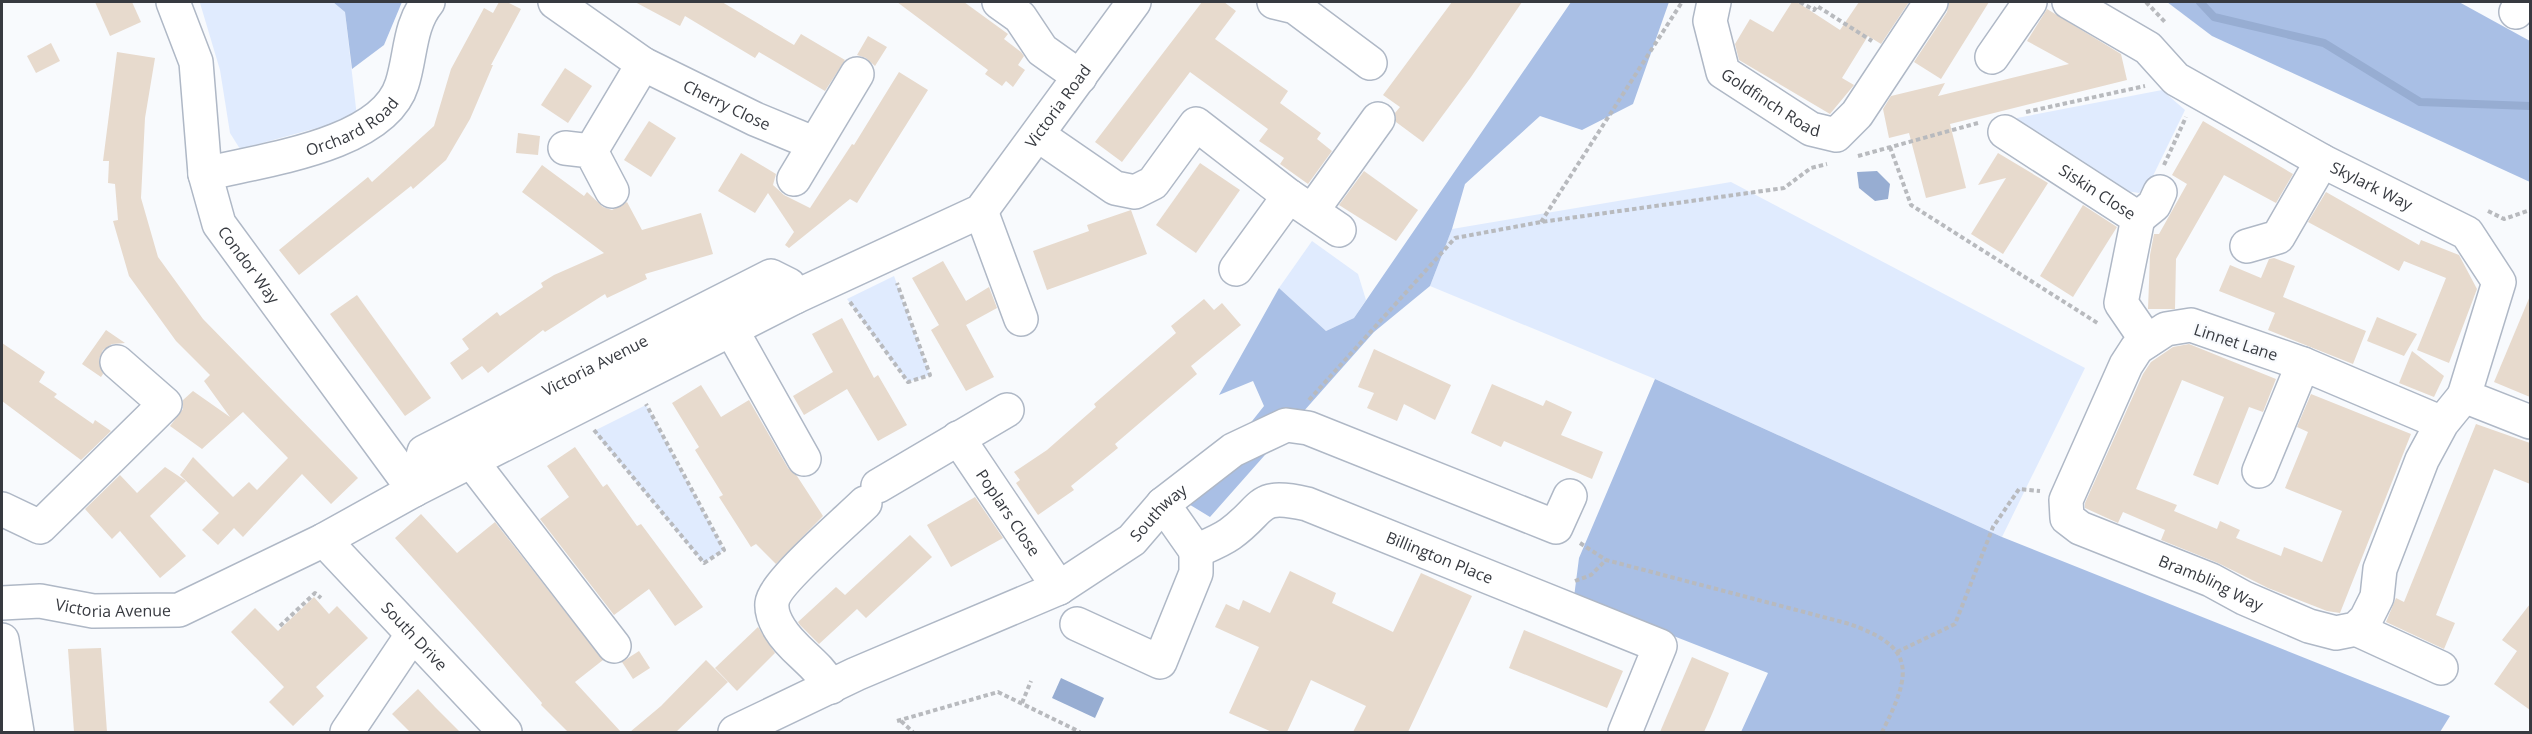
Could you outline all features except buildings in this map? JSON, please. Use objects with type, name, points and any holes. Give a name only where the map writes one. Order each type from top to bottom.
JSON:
[{"type":"street","name":"Condor Way","points":[[173,2],[196,62],[206,174],[219,224],[414,490]]},
{"type":"street","name":"Orchard Road","points":[[206,174],[340,141],[379,118],[402,85],[407,50],[423,8],[428,2]]},
{"type":"street","name":"Cherry Close","points":[[555,2],[643,64],[755,119],[813,143]]},
{"type":"street","points":[[999,2],[1020,17],[1042,50],[1080,77]]},
{"type":"street","name":"Victoria Road","points":[[981,211],[1134,2]]},
{"type":"street","points":[[1274,2],[1295,7],[1370,63]]},
{"type":"street","name":"Goldfinch Road","points":[[1714,2],[1710,21],[1723,72],[1811,129],[1836,135],[1857,114],[1931,2]]},
{"type":"street","points":[[1992,57],[2030,2]]},
{"type":"street","name":"Skylark Way","points":[[2069,2],[2148,48],[2187,86],[2322,161],[2467,233],[2499,282],[2464,396]]},
{"type":"street","points":[[612,191],[578,150],[643,64]]},
{"type":"street","points":[[794,179],[813,143],[857,74]]},
{"type":"street","points":[[1236,269],[1301,204],[1378,119]]},
{"type":"street","name":"Siskin Close","points":[[2006,122],[2138,218],[2121,303],[2142,345]]},
{"type":"street","points":[[1038,135],[1115,188],[1135,192],[1153,183],[1196,124],[1339,230]]},
{"type":"street","points":[[2247,246],[2278,237],[2322,161]]},
{"type":"street","points":[[2138,218],[2154,205],[2160,192]]},
{"type":"street","points":[[981,211],[1021,319]]},
{"type":"street","name":"Victoria Avenue","points":[[2,603],[40,601],[93,611],[179,610],[324,540],[414,490],[795,297],[981,211]]},
{"type":"street","name":"Victoria Avenue","points":[[414,490],[424,452],[761,281],[771,276],[789,285],[795,297]]},
{"type":"street","name":"Linnet Lane","points":[[2142,345],[2166,328],[2191,325],[2303,364],[2442,423]]},
{"type":"street","points":[[731,329],[804,459]]},
{"type":"street","points":[[2067,509],[2127,365],[2142,345]]},
{"type":"street","points":[[2,509],[40,527],[165,404],[117,362]]},
{"type":"street","points":[[2257,471],[2303,364]]},
{"type":"street","points":[[2356,629],[2366,619],[2377,597],[2380,569],[2422,460],[2442,423],[2464,396],[2530,422]]},
{"type":"street","points":[[831,687],[822,670],[781,632],[773,617],[772,601],[783,583],[872,495],[958,438],[1007,410]]},
{"type":"street","points":[[1286,425],[1308,428],[1556,527],[1570,496]]},
{"type":"street","name":"Southway","points":[[735,732],[783,722],[831,687],[1059,588],[1132,540],[1162,504],[1233,450],[1286,425]]},
{"type":"street","name":"Poplars Close","points":[[958,438],[1059,588]]},
{"type":"street","points":[[472,462],[614,646]]},
{"type":"street","name":"Billington Place","points":[[1196,551],[1230,534],[1259,505],[1280,498],[1307,504],[1660,646],[1625,732]]},
{"type":"street","points":[[1077,624],[1160,662],[1196,573],[1196,551],[1162,504]]},
{"type":"street","name":"Brambling Way","points":[[2067,509],[2080,528],[2211,580],[2244,598],[2282,612],[2309,626],[2336,633],[2356,629],[2441,668]]},
{"type":"street","name":"South Drive","points":[[324,540],[505,732]]},
{"type":"street","points":[[347,732],[406,644],[414,637]]},
{"type":"street","points":[[2,640],[17,732]]},
{"type":"path","points":[[1541,222],[1682,2]]},
{"type":"path","points":[[1800,2],[1814,10],[1817,6],[1896,56]]},
{"type":"path","points":[[1852,158],[1890,147],[2006,122],[2187,86],[2162,172],[2160,192]]},
{"type":"path","points":[[1890,147],[1911,205],[2142,345]]},
{"type":"path","points":[[1286,425],[1455,238],[1541,222],[1784,188],[1811,168],[1832,163]]},
{"type":"path","points":[[836,278],[847,299],[908,382],[930,375],[884,256]]},
{"type":"path","name":"Victoria Avenue","points":[[580,406],[594,431],[704,563],[724,550],[633,380]]},
{"type":"path","points":[[1897,652],[1955,624],[1993,527],[2019,489],[2041,491],[2067,509]]},
{"type":"path","points":[[1556,527],[1606,560],[1874,632],[1888,640],[1897,652],[1903,669],[1903,683],[1898,701],[1882,732]]},
{"type":"path","points":[[280,626],[315,593],[321,598]]},
{"type":"path","points":[[1022,704],[1031,681]]},
{"type":"path","points":[[913,732],[898,721],[998,692],[1070,730],[1080,732]]},
{"type":"shaded area","points":[[333,2],[345,12],[357,117],[240,149],[230,133],[220,70],[200,3]]},
{"type":"shaded area","points":[[333,2],[402,2],[384,45],[352,69],[345,12]]},
{"type":"shaded area","points":[[1571,2],[1669,2],[1633,104],[1582,130],[1540,116],[1465,184],[1452,229],[1430,286],[1374,332],[1210,517],[1187,503],[1264,406],[1253,381],[1219,395],[1279,288],[1326,331],[1354,318]]},
{"type":"shaded area","points":[[2167,2],[2459,2],[2530,41],[2530,182],[2212,36]]},
{"type":"shaded area","points":[[2162,90],[2185,110],[2151,180],[2139,193],[2107,188],[2013,127],[2017,118]]},
{"type":"shaded area","points":[[1877,171],[1890,184],[1888,199],[1875,201],[1859,188],[1857,172]]},
{"type":"shaded area","points":[[1731,182],[2085,368],[2002,537],[1655,379],[1430,286],[1452,229]]},
{"type":"shaded area","points":[[1312,241],[1358,274],[1366,300],[1354,318],[1326,331],[1279,288]]},
{"type":"shaded area","points":[[894,276],[930,375],[908,382],[847,299]]},
{"type":"shaded area","points":[[1655,379],[2002,537],[2450,716],[2440,732],[1741,732],[1768,673],[1574,597],[1579,558]]},
{"type":"shaded area","points":[[646,405],[724,550],[704,563],[594,431]]},
{"type":"shaded area","points":[[1061,678],[1104,698],[1095,718],[1052,698]]},
{"type":"waterway","points":[[2200,2],[2214,17],[2324,43],[2420,102],[2530,106]]}]
